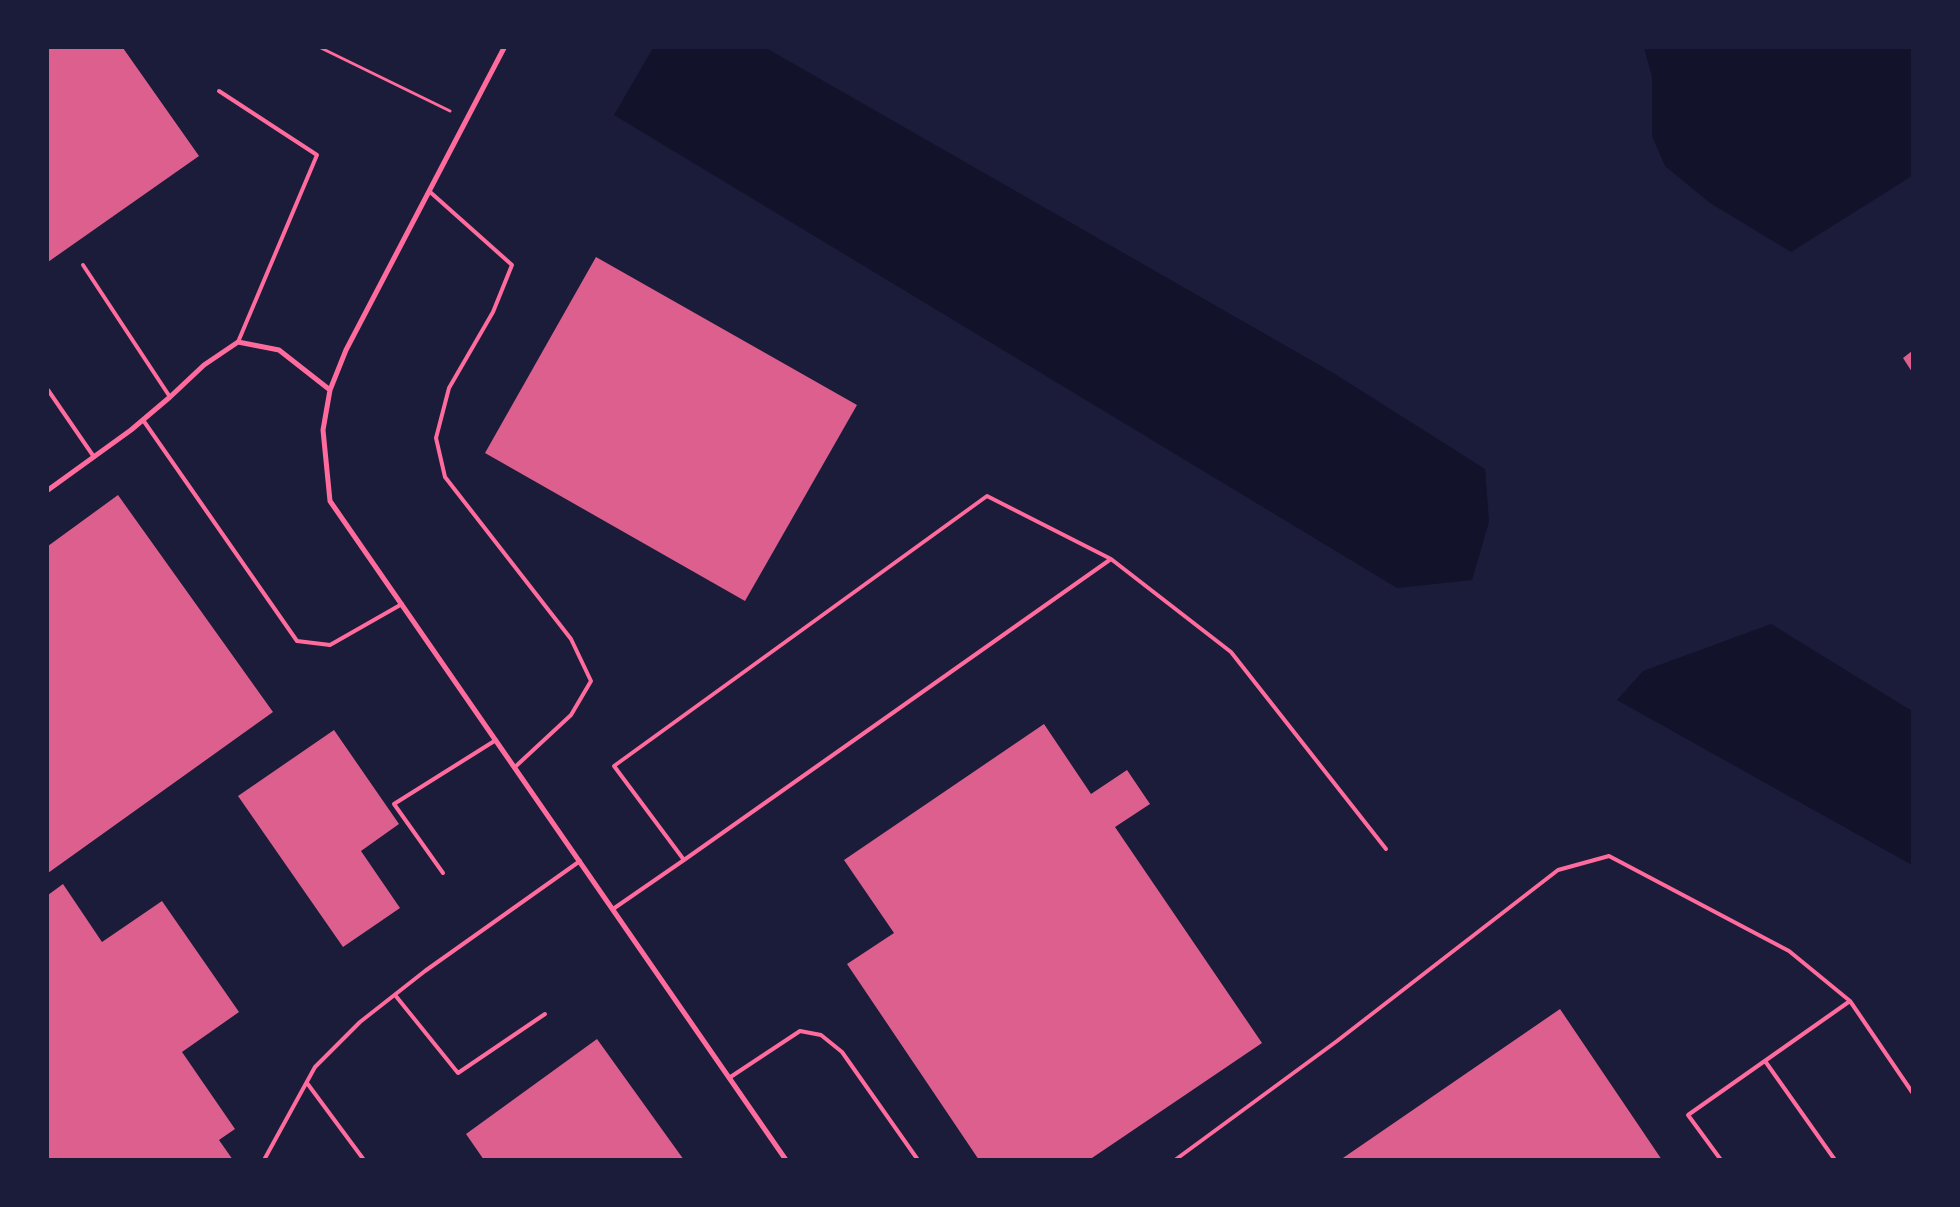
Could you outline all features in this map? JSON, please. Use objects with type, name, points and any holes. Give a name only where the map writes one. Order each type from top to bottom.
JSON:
[{"type":"street","points":[[504,48],[346,350],[330,390],[323,430],[330,501],[786,1160]]},
{"type":"street","points":[[48,490],[143,420],[170,398],[204,365],[238,342],[279,350],[330,390]]},
{"type":"lane","points":[[219,91],[317,155],[238,342]]},
{"type":"lane","points":[[429,191],[512,265],[493,312],[449,388],[436,438],[445,477],[571,639],[591,681],[571,715],[514,767]]},
{"type":"lane","points":[[83,265],[170,398]]},
{"type":"lane","points":[[48,390],[94,457]]},
{"type":"lane","points":[[143,420],[297,640],[330,645],[402,604]]},
{"type":"lane","points":[[684,860],[614,766],[987,496],[1111,559],[1231,652],[1386,849]]},
{"type":"lane","points":[[613,909],[1111,559]]},
{"type":"lane","points":[[443,873],[394,804],[496,740]]},
{"type":"lane","points":[[1176,1160],[1345,1035],[1558,870],[1609,856],[1789,951],[1850,1001],[1912,1092]]},
{"type":"lane","points":[[264,1160],[315,1068],[360,1022],[425,971],[580,861]]},
{"type":"lane","points":[[396,995],[458,1073],[545,1014]]},
{"type":"lane","points":[[1721,1160],[1688,1115],[1850,1001]]},
{"type":"lane","points":[[729,1078],[800,1032],[821,1035],[842,1052],[918,1160]]},
{"type":"lane","points":[[1765,1061],[1835,1160]]},
{"type":"lane","points":[[307,1083],[364,1160]]},
{"type":"path","points":[[322,48],[466,119]]},
{"type":"shaded area","points":[[653,48],[766,48],[1335,374],[1485,469],[1489,522],[1472,580],[1397,588],[614,115]]},
{"type":"shaded area","points":[[1644,48],[1912,48],[1912,176],[1791,252],[1710,203],[1665,166],[1652,136],[1652,77]]},
{"type":"shaded area","points":[[1771,624],[1912,711],[1912,865],[1617,700],[1643,671]]},
{"type":"building","points":[[48,48],[123,48],[199,156],[48,262]]},
{"type":"building","points":[[596,257],[857,405],[745,601],[485,453]]},
{"type":"building","points":[[1912,351],[1912,372],[1903,358]]},
{"type":"building","points":[[118,495],[273,712],[48,873],[48,546]]},
{"type":"building","points":[[1044,724],[1091,794],[1127,770],[1150,804],[1115,827],[1262,1043],[1089,1160],[979,1160],[847,964],[894,933],[844,860]]},
{"type":"building","points":[[334,730],[399,824],[361,851],[400,908],[343,947],[238,796]]},
{"type":"building","points":[[63,884],[102,942],[162,901],[239,1012],[182,1052],[235,1129],[219,1140],[233,1160],[48,1160],[48,895]]},
{"type":"building","points":[[1560,1009],[1662,1160],[1340,1160]]},
{"type":"building","points":[[597,1039],[684,1160],[484,1160],[466,1134]]}]
